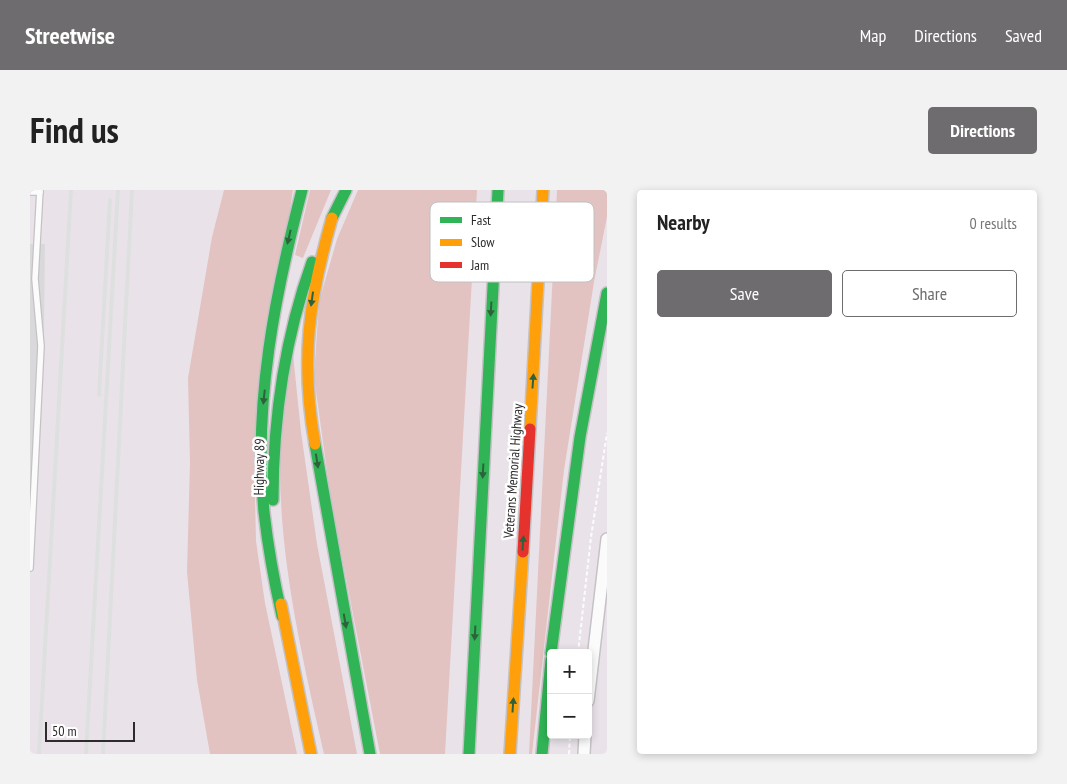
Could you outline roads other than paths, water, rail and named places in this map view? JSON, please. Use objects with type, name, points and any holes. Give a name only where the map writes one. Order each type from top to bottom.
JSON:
[{"type":"main road","points":[[282,616],[272,578],[267,548],[261,434],[272,328],[285,258],[302,190]]},
{"type":"main road","name":"Highway 89","points":[[311,754],[282,616],[273,492],[278,406],[293,322],[311,263],[346,190]]},
{"type":"main road","points":[[332,218],[314,286],[308,327],[310,408],[316,460],[370,754]]},
{"type":"main road","name":"Veterans Memorial Highway","points":[[469,754],[493,282]]},
{"type":"main road","name":"Veterans Memorial Highway","points":[[510,754],[539,282]]},
{"type":"main road","points":[[553,649],[580,438],[607,293]]},
{"type":"main road","points":[[542,754],[548,694]]},
{"type":"street","points":[[589,694],[607,539]]},
{"type":"street","points":[[584,754],[586,739]]},
{"type":"lane","points":[[30,192],[40,191],[35,279],[41,346],[30,568]]},
{"type":"lane","points":[[30,241],[38,241]]},
{"type":"railway","points":[[39,754],[71,190]]},
{"type":"railway","points":[[86,754],[118,190]]},
{"type":"railway","points":[[103,754],[132,190]]},
{"type":"railway","points":[[99,395],[110,200]]}]
